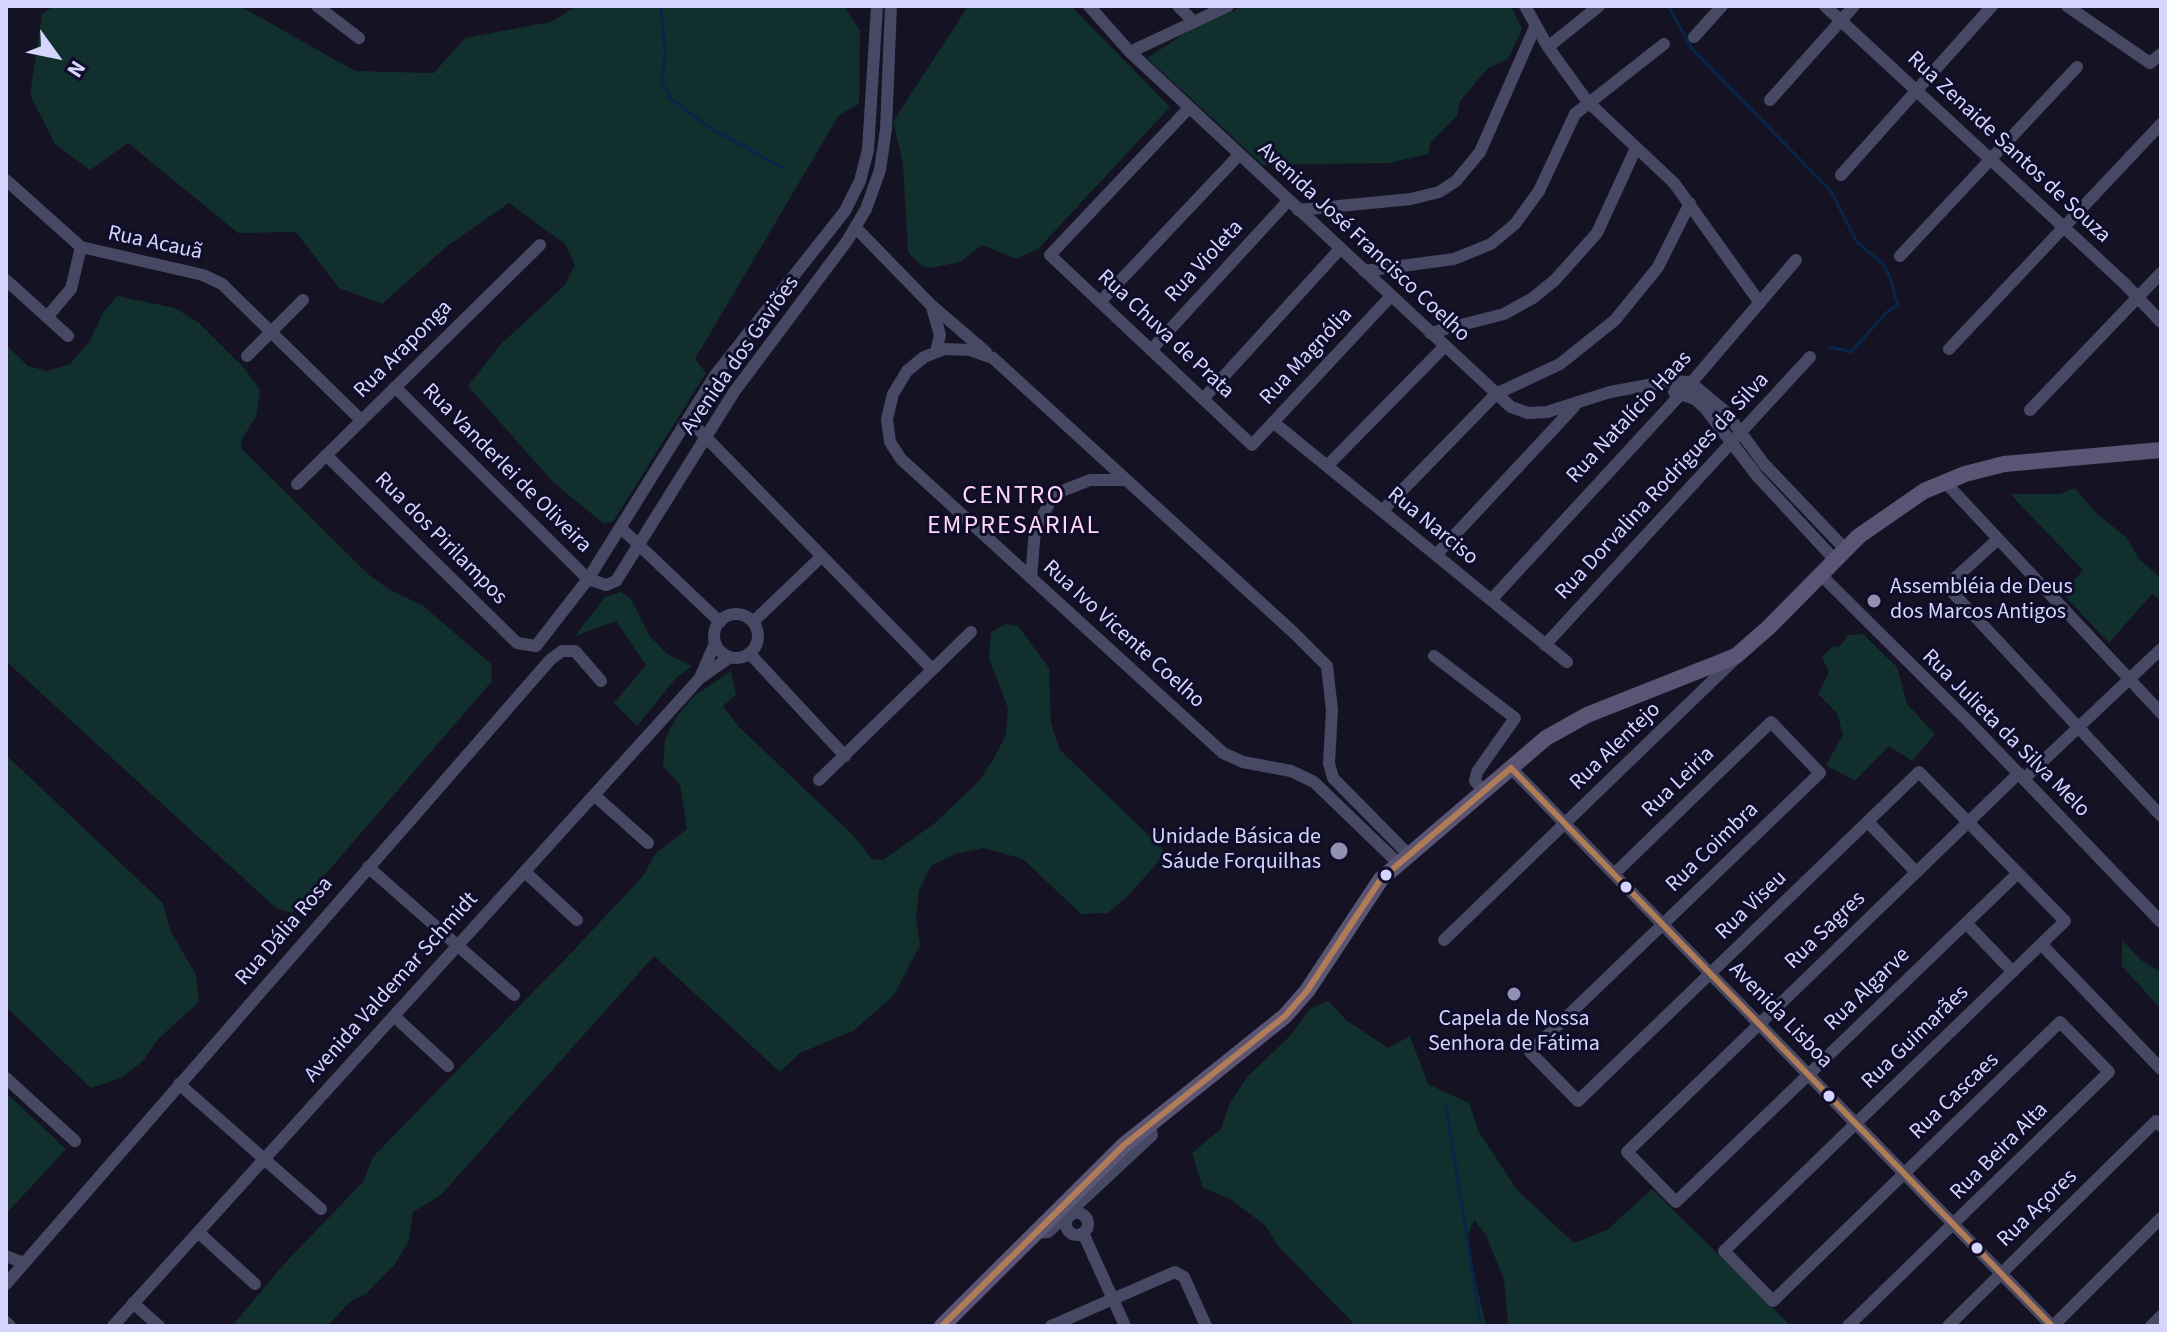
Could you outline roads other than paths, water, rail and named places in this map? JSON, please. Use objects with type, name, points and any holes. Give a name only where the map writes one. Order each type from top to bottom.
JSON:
[{"type":"main road","points":[[942,1326],[1149,1124],[1296,1005],[1368,895],[1403,858],[1541,741],[1574,721],[1685,678],[1746,649],[1840,554],[1900,506],[1945,482],[2004,464],[2161,450]]},
{"type":"street","points":[[317,6],[359,38]]},
{"type":"street","name":"Avenida dos Gaviões","points":[[529,648],[536,646],[557,624],[588,579],[716,374],[781,296],[845,211],[864,167],[871,119],[877,6]]},
{"type":"street","name":"Avenida dos Gaviões","points":[[588,579],[612,585],[639,547],[734,392],[856,228],[880,170],[888,118],[891,6]]},
{"type":"street","name":"Avenida José Francisco Coelho","points":[[1089,6],[1130,52],[1511,407],[1528,413],[1576,405],[1610,392],[1647,385],[1670,381],[1691,383]]},
{"type":"street","points":[[1178,6],[1193,21]]},
{"type":"street","points":[[1130,52],[1228,6]]},
{"type":"street","points":[[1525,6],[1548,47],[1587,101],[1674,183],[1760,303]]},
{"type":"street","points":[[1548,47],[1599,6]]},
{"type":"street","points":[[1694,37],[1722,6]]},
{"type":"street","name":"Rua Zenaide Santos de Souza","points":[[1825,6],[2139,297],[2161,322]]},
{"type":"street","points":[[1770,100],[1854,6]]},
{"type":"street","points":[[1841,175],[1992,6]]},
{"type":"street","points":[[2067,6],[2150,63],[2161,54]]},
{"type":"street","points":[[1293,205],[1411,199],[1439,192],[1456,181],[1480,152],[1535,27]]},
{"type":"street","points":[[1364,271],[1468,255],[1502,236],[1539,191],[1575,114],[1587,101],[1664,44]]},
{"type":"street","points":[[1900,256],[2077,67]]},
{"type":"street","name":"Rua Chuva de Prata","points":[[1189,108],[1050,255],[1252,445]]},
{"type":"street","points":[[1949,349],[2161,124]]},
{"type":"street","points":[[1430,333],[1504,314],[1545,290],[1597,233],[1636,148]]},
{"type":"street","points":[[1100,302],[1239,155]]},
{"type":"street","points":[[864,167],[874,165],[880,170]]},
{"type":"street","name":"Rua Acauã","points":[[6,180],[81,247],[214,278],[361,420]]},
{"type":"street","points":[[1382,511],[1496,394],[1560,364],[1615,320],[1658,267],[1690,203]]},
{"type":"street","name":"Rua Violeta","points":[[1151,350],[1293,205]]},
{"type":"street","points":[[856,228],[930,304],[993,358],[1327,666],[1332,710],[1330,769],[1343,790],[1403,858]]},
{"type":"street","name":"Rua Araponga","points":[[297,484],[540,245]]},
{"type":"street","points":[[47,317],[71,289],[81,247]]},
{"type":"street","points":[[1203,399],[1340,249]]},
{"type":"street","name":"Rua Natalício Haas","points":[[1491,600],[1691,383],[1796,260]]},
{"type":"street","points":[[2030,410],[2161,273]]},
{"type":"street","points":[[6,280],[68,336]]},
{"type":"street","points":[[781,296],[786,310],[796,310]]},
{"type":"street","name":"Rua Magnólia","points":[[1252,445],[1391,296]]},
{"type":"street","points":[[247,356],[303,300]]},
{"type":"street","points":[[930,304],[940,335],[936,352],[958,348],[993,358]]},
{"type":"street","points":[[1327,466],[1445,346]]},
{"type":"street","name":"Rua Ivo Vicente Coelho","points":[[936,352],[907,371],[893,394],[887,419],[890,442],[913,471],[1223,753],[1243,762],[1291,771],[1314,782],[1403,858]]},
{"type":"street","name":"Rua Dorvalina Rodrigues da Silva","points":[[1545,645],[1810,357]]},
{"type":"street","points":[[1691,383],[1712,398],[1840,554]]},
{"type":"street","name":"Avenida José Francisco Coelho","points":[[1647,385],[1695,399],[1758,477],[1840,554]]},
{"type":"street","name":"Rua Vanderlei de Oliveira","points":[[395,387],[588,579]]},
{"type":"street","points":[[1436,555],[1576,405]]},
{"type":"street","points":[[688,419],[932,669]]},
{"type":"street","name":"Rua Narciso","points":[[1273,422],[1567,662]]},
{"type":"street","name":"Rua dos Pirilampos","points":[[326,455],[517,643],[529,648]]},
{"type":"street","points":[[1031,578],[1035,530],[1051,500],[1062,491],[1090,480],[1125,480]]},
{"type":"street","points":[[1945,482],[1996,541],[2161,713]]},
{"type":"street","points":[[621,528],[720,622]]},
{"type":"street","points":[[1996,541],[1954,579],[1953,593],[2161,816]]},
{"type":"street","points":[[753,622],[822,556]]},
{"type":"street","name":"Rua Julieta da Silva Melo","points":[[1820,574],[2161,922]]},
{"type":"street","points":[[700,678],[720,622],[733,615],[753,622]]},
{"type":"street","points":[[750,654],[757,642],[753,622]]},
{"type":"street","points":[[819,780],[971,632]]},
{"type":"street","points":[[715,643],[730,657]]},
{"type":"street","name":"Rua Alentejo","points":[[1444,940],[1746,649]]},
{"type":"street","name":"Rua Sagres","points":[[1676,1202],[1627,1152],[1968,822],[2077,729],[2161,649]]},
{"type":"street","name":"Rua Dália Rosa","points":[[6,1284],[554,655],[562,651],[575,651],[601,681]]},
{"type":"street","points":[[700,678],[730,657],[750,654]]},
{"type":"street","points":[[750,654],[845,756]]},
{"type":"street","points":[[1434,656],[1515,718],[1477,772],[1475,781],[1484,792]]},
{"type":"street","name":"Avenida Valdemar Schmidt","points":[[113,1326],[700,678]]},
{"type":"street","points":[[1685,678],[1695,683],[1699,694]]},
{"type":"street","name":"Rua Leiria","points":[[1614,874],[1771,722],[1820,773]]},
{"type":"street","name":"Avenida Lisboa","points":[[1511,768],[2052,1326]]},
{"type":"street","points":[[1314,782],[1330,769]]},
{"type":"street","name":"Rua Viseu","points":[[1578,1101],[1919,772],[1968,822]]},
{"type":"street","name":"Rua Coimbra","points":[[1578,1101],[1530,1052],[1820,773]]},
{"type":"street","points":[[594,795],[648,843]]},
{"type":"street","points":[[1868,822],[1916,872]]},
{"type":"street","points":[[1968,822],[2018,873]]},
{"type":"street","points":[[368,867],[514,995]]},
{"type":"street","points":[[525,872],[577,920]]},
{"type":"street","name":"Rua Guimarães","points":[[1773,1301],[1724,1251],[2065,921],[2018,873]]},
{"type":"street","name":"Rua Algarve","points":[[1676,1202],[2018,873]]},
{"type":"street","points":[[1966,923],[2013,972]]},
{"type":"street","points":[[2042,945],[2161,1069]]},
{"type":"street","points":[[394,1016],[448,1066]]},
{"type":"street","name":"Rua Beira Alta","points":[[1848,1326],[2109,1072],[2060,1022]]},
{"type":"street","name":"Rua Cascaes","points":[[1773,1301],[2060,1022]]},
{"type":"street","points":[[6,1078],[75,1141]]},
{"type":"street","points":[[179,1084],[321,1209]]},
{"type":"street","points":[[1034,1233],[1048,1232],[1069,1214],[1152,1135],[1149,1124]]},
{"type":"street","name":"Rua Açores","points":[[1948,1326],[2159,1124]]},
{"type":"street","points":[[1069,1214],[1066,1225],[1069,1232],[1083,1233],[1125,1326]]},
{"type":"street","points":[[2052,1326],[2161,1218]]},
{"type":"street","points":[[198,1232],[255,1284]]},
{"type":"street","points":[[6,1256],[24,1263]]},
{"type":"street","points":[[1051,1326],[1167,1273],[1178,1273],[1206,1326]]},
{"type":"street","points":[[133,1303],[159,1326]]},
{"type":"street","points":[[2151,1326],[2161,1316]]},
{"type":"waterway","points":[[661,6],[665,53],[662,81],[671,99],[712,129],[783,168]]},
{"type":"waterway","points":[[1668,6],[1693,50],[1831,191],[1857,242],[1883,264],[1889,275],[1898,305],[1886,313],[1851,352],[1830,347]]},
{"type":"waterway","points":[[1446,1105],[1481,1326]]},
{"type":"place","name":"Assembléia de Deus dos Marcos Antigos","points":[[1874,601]]},
{"type":"place","name":"Unidade Básica de Sáude Forquilhas","points":[[1339,851]]},
{"type":"place","name":"Capela de Nossa Senhora de Fátima","points":[[1514,994]]},
{"type":"district","name":"CENTRO EMPRESARIAL","points":[[1014,512]]}]
